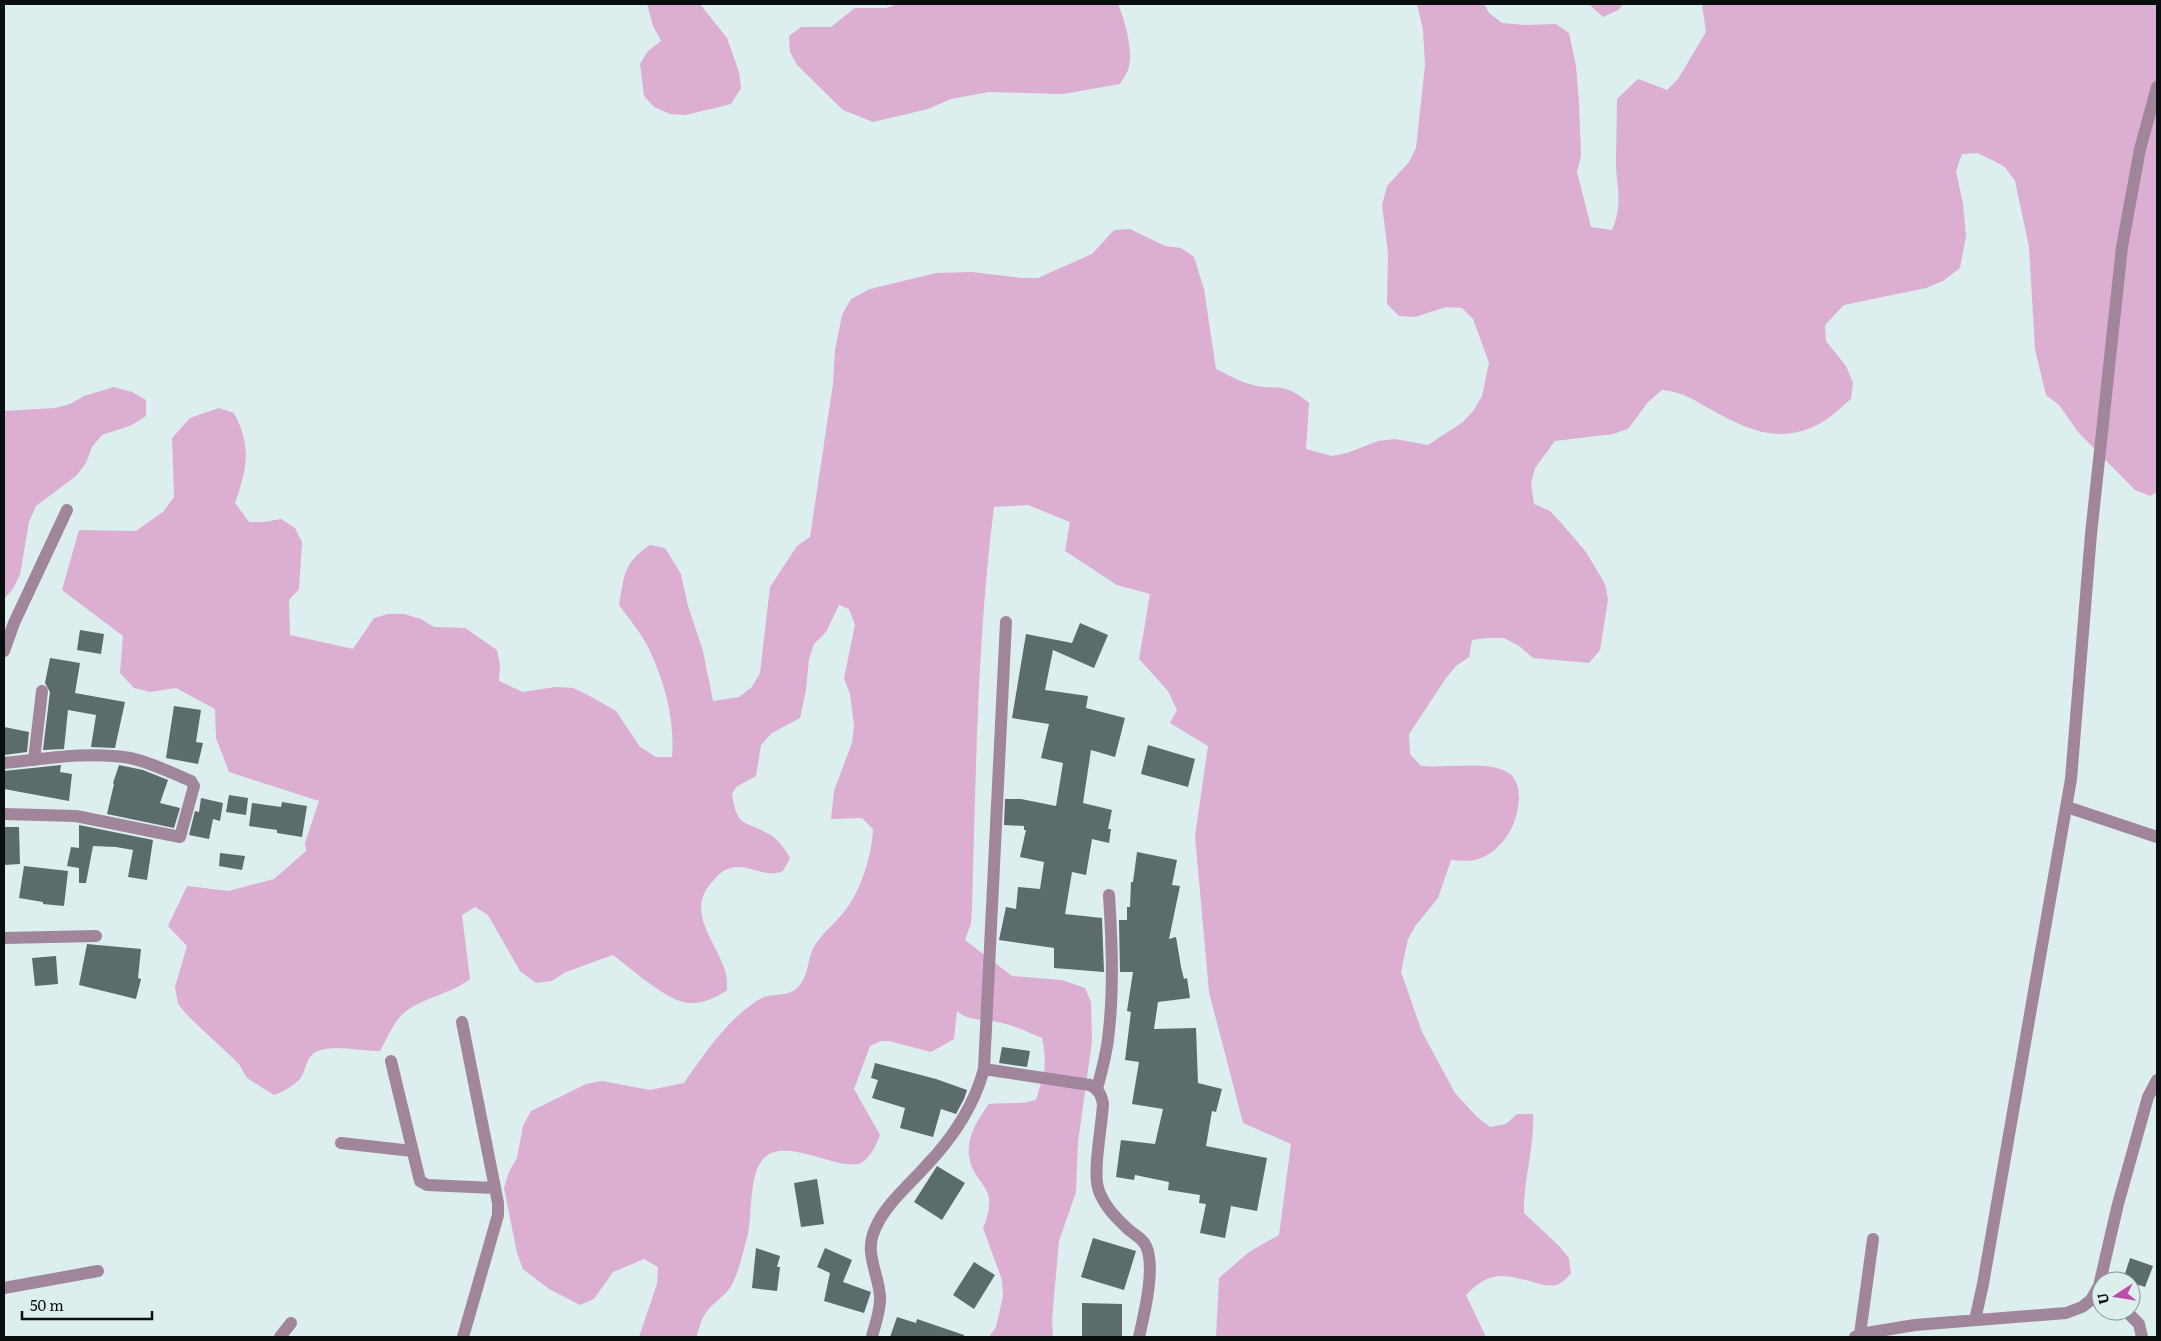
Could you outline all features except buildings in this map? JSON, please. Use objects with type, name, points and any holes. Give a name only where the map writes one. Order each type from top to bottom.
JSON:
[{"type":"street","points":[[1975,1320],[1983,1284],[2067,807],[2071,779],[2091,534],[2122,247],[2140,149],[2157,88]]},
{"type":"street","points":[[4,651],[14,622],[66,510]]},
{"type":"street","points":[[872,1337],[880,1305],[878,1283],[870,1257],[870,1244],[874,1230],[882,1215],[941,1149],[963,1117],[977,1093],[984,1069],[1006,622]]},
{"type":"street","points":[[34,760],[42,691]]},
{"type":"street","points":[[4,763],[103,756],[126,758],[191,781],[194,786],[182,836],[179,838],[76,816],[4,814]]},
{"type":"street","points":[[2067,807],[2157,837]]},
{"type":"street","points":[[1109,895],[1112,935],[1112,1001],[1108,1041],[1097,1089],[1103,1104],[1097,1172],[1098,1186],[1104,1203],[1141,1240],[1146,1246],[1149,1257],[1150,1268],[1140,1337]]},
{"type":"street","points":[[4,938],[96,936]]},
{"type":"street","points":[[462,1022],[498,1202],[498,1215],[463,1337]]},
{"type":"street","points":[[391,1061],[418,1177],[423,1184],[496,1188]]},
{"type":"street","points":[[984,1069],[1057,1078],[1090,1085],[1097,1089]]},
{"type":"street","points":[[2103,1271],[2118,1204],[2148,1097],[2157,1080]]},
{"type":"street","points":[[340,1144],[412,1152]]},
{"type":"street","points":[[1873,1239],[1857,1336],[1915,1325],[2066,1313],[2082,1307],[2091,1300]]},
{"type":"street","points":[[4,1288],[98,1271]]},
{"type":"street","points":[[2136,1321],[2139,1324],[2142,1337]]},
{"type":"street","points":[[280,1337],[291,1323]]},
{"type":"shaded area","points":[[647,4],[700,4],[727,38],[739,72],[741,88],[731,104],[686,115],[670,114],[654,107],[644,96],[640,64],[648,51],[661,41],[653,26]]},
{"type":"shaded area","points":[[899,4],[1118,4],[1126,27],[1130,63],[1120,84],[1063,94],[989,92],[951,99],[928,109],[873,122],[843,110],[797,65],[790,52],[789,36],[801,27],[831,27],[855,8],[886,8]]},
{"type":"shaded area","points":[[1417,4],[1484,4],[1489,13],[1502,23],[1525,25],[1556,24],[1569,33],[1576,66],[1579,102],[1581,156],[1577,172],[1591,227],[1612,230],[1618,205],[1616,165],[1617,99],[1638,79],[1667,90],[1678,79],[1706,32],[1702,4],[2157,4],[2157,492],[2150,496],[2135,490],[2078,432],[2059,405],[2046,395],[2035,349],[2029,247],[2015,181],[2005,167],[1992,160],[1977,153],[1962,154],[1956,171],[1963,204],[1966,236],[1960,268],[1943,281],[1926,288],[1844,305],[1825,325],[1826,341],[1846,366],[1853,383],[1851,399],[1828,419],[1809,429],[1794,433],[1766,433],[1739,424],[1682,394],[1662,390],[1648,402],[1628,429],[1613,434],[1555,441],[1535,468],[1531,483],[1534,504],[1550,511],[1563,525],[1586,552],[1605,584],[1608,600],[1600,650],[1589,663],[1533,658],[1519,646],[1504,638],[1472,640],[1469,657],[1456,666],[1446,678],[1409,734],[1410,754],[1421,766],[1487,766],[1505,771],[1517,783],[1519,802],[1515,821],[1507,836],[1497,848],[1480,859],[1451,860],[1438,898],[1416,925],[1408,939],[1401,972],[1422,1032],[1455,1093],[1477,1117],[1490,1127],[1506,1124],[1517,1114],[1533,1114],[1524,1213],[1569,1258],[1571,1274],[1562,1282],[1556,1285],[1548,1285],[1507,1276],[1498,1276],[1483,1281],[1466,1295],[1486,1337],[1216,1337],[1219,1278],[1249,1252],[1279,1235],[1291,1144],[1243,1123],[1209,992],[1195,836],[1208,746],[1170,723],[1177,710],[1168,691],[1139,659],[1150,594],[1117,585],[1065,551],[1070,522],[1028,505],[994,507],[988,557],[981,657],[971,923],[965,940],[1012,976],[1062,980],[1085,988],[1091,1002],[1092,1041],[1078,1142],[1076,1192],[1059,1241],[1052,1319],[1053,1337],[989,1337],[996,1327],[1003,1296],[1002,1280],[983,1228],[989,1210],[988,1195],[971,1165],[969,1156],[970,1138],[989,1104],[1036,1100],[1044,1069],[1045,1055],[1042,1038],[1004,1023],[966,1017],[957,1011],[954,1039],[931,1052],[889,1041],[881,1041],[870,1046],[854,1089],[880,1135],[874,1149],[864,1161],[855,1164],[844,1164],[788,1151],[776,1152],[765,1157],[760,1163],[756,1172],[752,1193],[748,1234],[736,1276],[727,1292],[706,1312],[696,1337],[639,1337],[657,1284],[658,1267],[644,1259],[613,1272],[594,1299],[580,1305],[549,1289],[523,1269],[517,1253],[504,1188],[509,1172],[517,1158],[523,1126],[531,1111],[586,1084],[602,1081],[650,1090],[684,1083],[727,1026],[748,1007],[764,997],[788,993],[796,989],[804,979],[815,945],[843,913],[862,881],[871,849],[873,829],[862,818],[831,819],[834,791],[852,743],[854,726],[850,694],[844,678],[855,625],[849,609],[839,605],[826,632],[814,644],[809,659],[806,690],[800,718],[772,733],[761,745],[756,776],[736,787],[732,794],[739,818],[773,836],[790,858],[783,871],[777,873],[743,867],[727,869],[712,882],[704,894],[701,905],[702,916],[722,962],[726,974],[727,990],[699,1003],[686,1003],[672,998],[655,987],[613,955],[566,972],[552,981],[536,983],[520,971],[488,915],[475,907],[462,915],[470,979],[454,989],[412,1007],[401,1015],[380,1051],[333,1048],[318,1051],[308,1060],[300,1079],[274,1095],[247,1078],[239,1064],[189,1017],[178,1004],[175,987],[187,946],[168,926],[187,886],[228,891],[274,879],[306,851],[305,843],[319,801],[229,772],[216,738],[215,709],[176,688],[150,692],[134,688],[120,673],[123,636],[62,590],[79,530],[136,531],[164,511],[174,497],[172,438],[190,418],[219,408],[234,413],[240,425],[246,458],[245,469],[235,503],[249,522],[281,519],[295,528],[302,542],[299,589],[289,600],[290,635],[353,649],[374,618],[388,614],[404,614],[421,619],[434,627],[465,628],[497,650],[500,665],[499,681],[523,692],[555,687],[573,688],[616,711],[640,747],[656,757],[672,757],[672,729],[668,702],[660,675],[646,643],[619,605],[626,571],[634,558],[650,545],[665,548],[681,574],[688,606],[703,651],[713,701],[739,697],[752,687],[760,673],[770,587],[797,546],[810,537],[833,384],[835,350],[842,315],[851,299],[870,289],[936,273],[972,272],[1038,278],[1092,254],[1114,230],[1130,229],[1165,246],[1181,248],[1194,257],[1204,289],[1216,369],[1249,384],[1292,391],[1309,403],[1306,449],[1332,456],[1347,453],[1378,441],[1395,439],[1428,445],[1463,422],[1474,410],[1482,396],[1489,363],[1473,319],[1462,308],[1446,307],[1415,317],[1399,316],[1387,304],[1388,253],[1382,205],[1387,186],[1409,162],[1416,148],[1425,65],[1423,30]]},
{"type":"shaded area","points":[[1589,4],[1623,4],[1618,10],[1603,17]]},
{"type":"shaded area","points":[[114,387],[132,392],[146,400],[146,416],[132,425],[102,435],[92,447],[86,463],[76,476],[36,506],[29,522],[20,575],[12,590],[4,599],[4,411],[55,408],[70,404],[84,396]]}]
